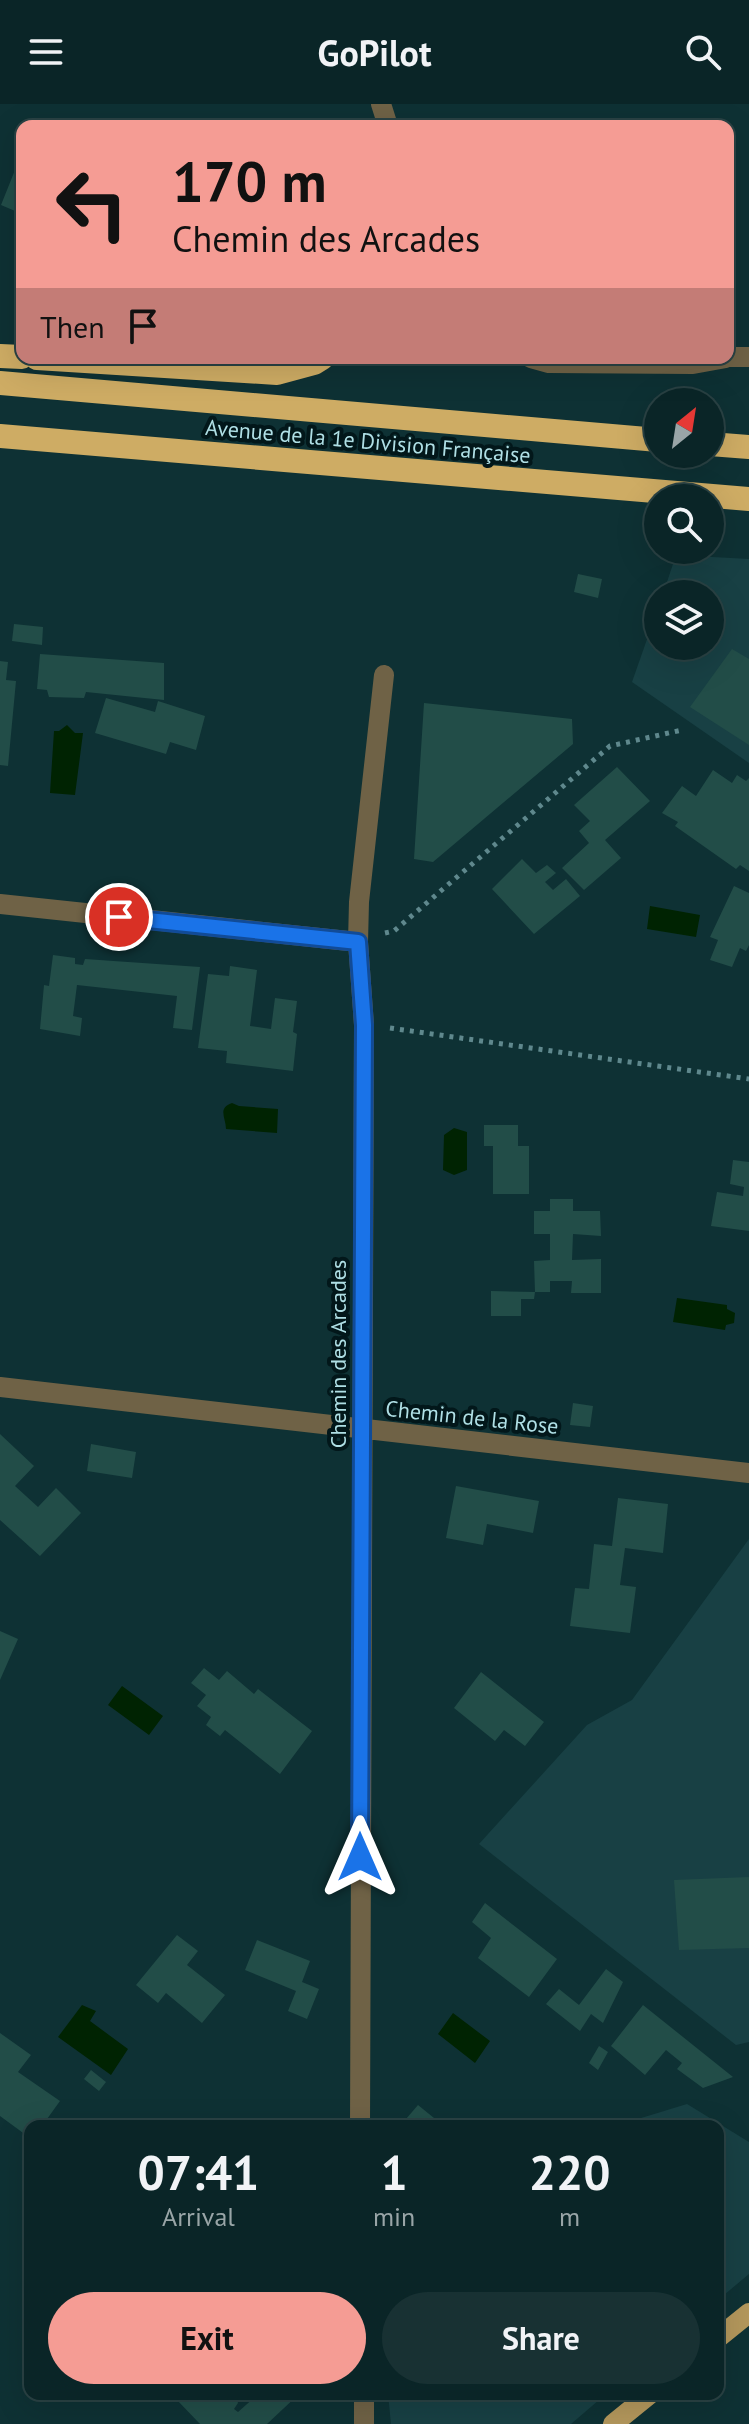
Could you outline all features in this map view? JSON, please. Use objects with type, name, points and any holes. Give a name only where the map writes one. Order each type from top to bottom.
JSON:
[{"type":"highway","points":[[133,364],[277,373],[310,364]]},
{"type":"highway","name":"Avenue de la 1e Division Française","points":[[0,383],[644,439]]},
{"type":"highway","name":"Avenue de la 1e Division Française","points":[[0,436],[743,499]]},
{"type":"highway","points":[[724,445],[749,447]]},
{"type":"main road","points":[[724,2333],[749,2313]]},
{"type":"main road","points":[[613,2424],[643,2400]]},
{"type":"street","name":"Chemin des Arcades","points":[[360,2120],[364,1025],[358,942],[359,902],[384,675]]},
{"type":"street","points":[[0,904],[358,942]]},
{"type":"street","name":"Chemin de la Rose","points":[[0,1387],[749,1473]]},
{"type":"street","points":[[364,2400],[364,2424]]},
{"type":"path","points":[[358,942],[394,931],[610,746],[682,730]]},
{"type":"path","points":[[364,1025],[749,1079]]},
{"type":"shaded area","points":[[724,558],[749,559],[749,763],[632,682],[644,648],[644,660],[724,660],[724,580],[668,580],[673,564],[724,564]]},
{"type":"shaded area","points":[[67,725],[75,733],[83,733],[75,795],[50,793],[54,731]]},
{"type":"shaded area","points":[[650,906],[700,915],[696,937],[647,929]]},
{"type":"shaded area","points":[[232,1103],[278,1109],[277,1133],[226,1129],[224,1111]]},
{"type":"shaded area","points":[[454,1128],[467,1132],[467,1170],[454,1175],[443,1170],[444,1135]]},
{"type":"shaded area","points":[[677,1298],[727,1305],[727,1309],[735,1313],[734,1323],[726,1325],[725,1330],[673,1322]]},
{"type":"shaded area","points":[[749,1539],[749,2042],[736,2045],[479,1844],[587,1725],[632,1700]]},
{"type":"shaded area","points":[[122,1686],[163,1716],[149,1735],[108,1705]]},
{"type":"shaded area","points":[[82,2005],[96,2011],[90,2021],[128,2049],[111,2075],[58,2037]]},
{"type":"shaded area","points":[[453,2013],[490,2041],[475,2063],[438,2034]]},
{"type":"shaded area","points":[[687,2104],[713,2120],[635,2120]]},
{"type":"shaded area","points":[[724,2127],[749,2142],[749,2274],[724,2295]]},
{"type":"shaded area","points":[[389,2400],[599,2400],[571,2424],[391,2424]]},
{"type":"building","points":[[16,168],[16,211],[1,205]]},
{"type":"building","points":[[578,574],[602,579],[598,598],[574,592]]},
{"type":"building","points":[[14,624],[43,627],[42,645],[12,641]]},
{"type":"building","points":[[732,649],[749,659],[749,745],[690,707]]},
{"type":"building","points":[[40,654],[164,663],[164,700],[86,692],[84,698],[49,697],[47,690],[37,689]]},
{"type":"building","points":[[0,661],[8,662],[6,680],[16,681],[8,766],[0,765]]},
{"type":"building","points":[[106,698],[155,712],[158,701],[205,716],[196,750],[170,742],[166,754],[95,733]]},
{"type":"building","points":[[424,703],[572,719],[573,744],[433,862],[414,859]]},
{"type":"building","points":[[617,767],[650,801],[605,840],[621,858],[584,890],[562,868],[589,843],[579,831],[590,821],[574,805]]},
{"type":"building","points":[[713,770],[732,783],[737,775],[746,781],[749,778],[749,871],[740,865],[736,869],[675,826],[678,822],[662,813],[682,786],[696,796]]},
{"type":"building","points":[[522,859],[536,873],[547,865],[556,873],[545,882],[553,890],[566,879],[580,896],[534,934],[492,889]]},
{"type":"building","points":[[734,886],[749,893],[749,945],[746,951],[740,948],[732,967],[710,960],[718,940],[710,937]]},
{"type":"building","points":[[53,955],[75,958],[75,964],[83,965],[85,959],[200,967],[192,1030],[173,1028],[177,996],[77,985],[73,1016],[82,1018],[80,1036],[40,1029],[44,985],[49,986]]},
{"type":"building","points":[[230,966],[257,970],[250,1026],[271,1029],[275,998],[297,1001],[293,1071],[226,1063],[227,1051],[198,1048],[208,974],[229,976]]},
{"type":"building","points":[[484,1125],[518,1125],[518,1146],[529,1146],[529,1194],[493,1194],[493,1146],[484,1146]]},
{"type":"building","points":[[733,1160],[749,1162],[749,1231],[711,1226],[717,1192],[743,1196],[744,1187],[730,1184]]},
{"type":"building","points":[[550,1199],[573,1199],[573,1211],[600,1211],[601,1236],[573,1234],[572,1260],[601,1259],[601,1293],[571,1293],[572,1281],[550,1281],[550,1292],[535,1292],[534,1261],[550,1260],[550,1234],[534,1234],[534,1211],[550,1211]]},
{"type":"building","points":[[491,1291],[535,1292],[534,1299],[521,1299],[521,1316],[491,1316]]},
{"type":"building","points":[[573,1403],[593,1406],[590,1427],[570,1425]]},
{"type":"building","points":[[0,1434],[34,1466],[15,1486],[38,1507],[56,1488],[81,1513],[40,1556],[0,1520]]},
{"type":"building","points":[[91,1444],[136,1452],[132,1478],[87,1471]]},
{"type":"building","points":[[456,1486],[539,1501],[533,1533],[487,1524],[483,1545],[446,1538]]},
{"type":"building","points":[[618,1498],[668,1504],[663,1553],[625,1548],[620,1585],[636,1587],[630,1633],[570,1626],[575,1588],[589,1589],[594,1544],[612,1546]]},
{"type":"building","points":[[0,1631],[18,1639],[0,1680]]},
{"type":"building","points":[[204,1668],[219,1680],[227,1671],[254,1694],[258,1689],[312,1731],[280,1774],[225,1730],[220,1736],[206,1725],[211,1717],[197,1706],[206,1695],[191,1683]]},
{"type":"building","points":[[481,1672],[544,1722],[525,1746],[504,1730],[495,1741],[454,1708]]},
{"type":"building","points":[[749,1877],[749,1948],[679,1950],[674,1880]]},
{"type":"building","points":[[485,1903],[557,1959],[529,1997],[478,1958],[491,1938],[472,1922]]},
{"type":"building","points":[[177,1935],[198,1951],[187,1965],[225,1995],[202,2023],[166,1993],[158,2003],[136,1985]]},
{"type":"building","points":[[257,1940],[310,1961],[302,1982],[319,1989],[307,2019],[288,2011],[296,1991],[245,1970]]},
{"type":"building","points":[[606,1969],[623,1982],[603,2023],[591,2014],[580,2031],[546,2004],[559,1989],[579,2005]]},
{"type":"building","points":[[643,2005],[733,2077],[703,2088],[677,2069],[682,2063],[666,2050],[645,2075],[611,2046]]},
{"type":"building","points":[[0,2033],[31,2055],[18,2072],[60,2101],[46,2120],[24,2120],[24,2134],[0,2116]]},
{"type":"building","points":[[599,2046],[608,2052],[598,2070],[589,2063]]},
{"type":"building","points":[[91,2070],[106,2082],[99,2091],[84,2079]]},
{"type":"building","points":[[418,2105],[434,2118],[432,2120],[406,2119]]},
{"type":"building","points":[[177,2400],[237,2400],[234,2409],[238,2412],[252,2400],[293,2400],[267,2424],[200,2424]]},
{"type":"route","points":[[119,917],[358,942],[364,1025],[360,1857]]}]
